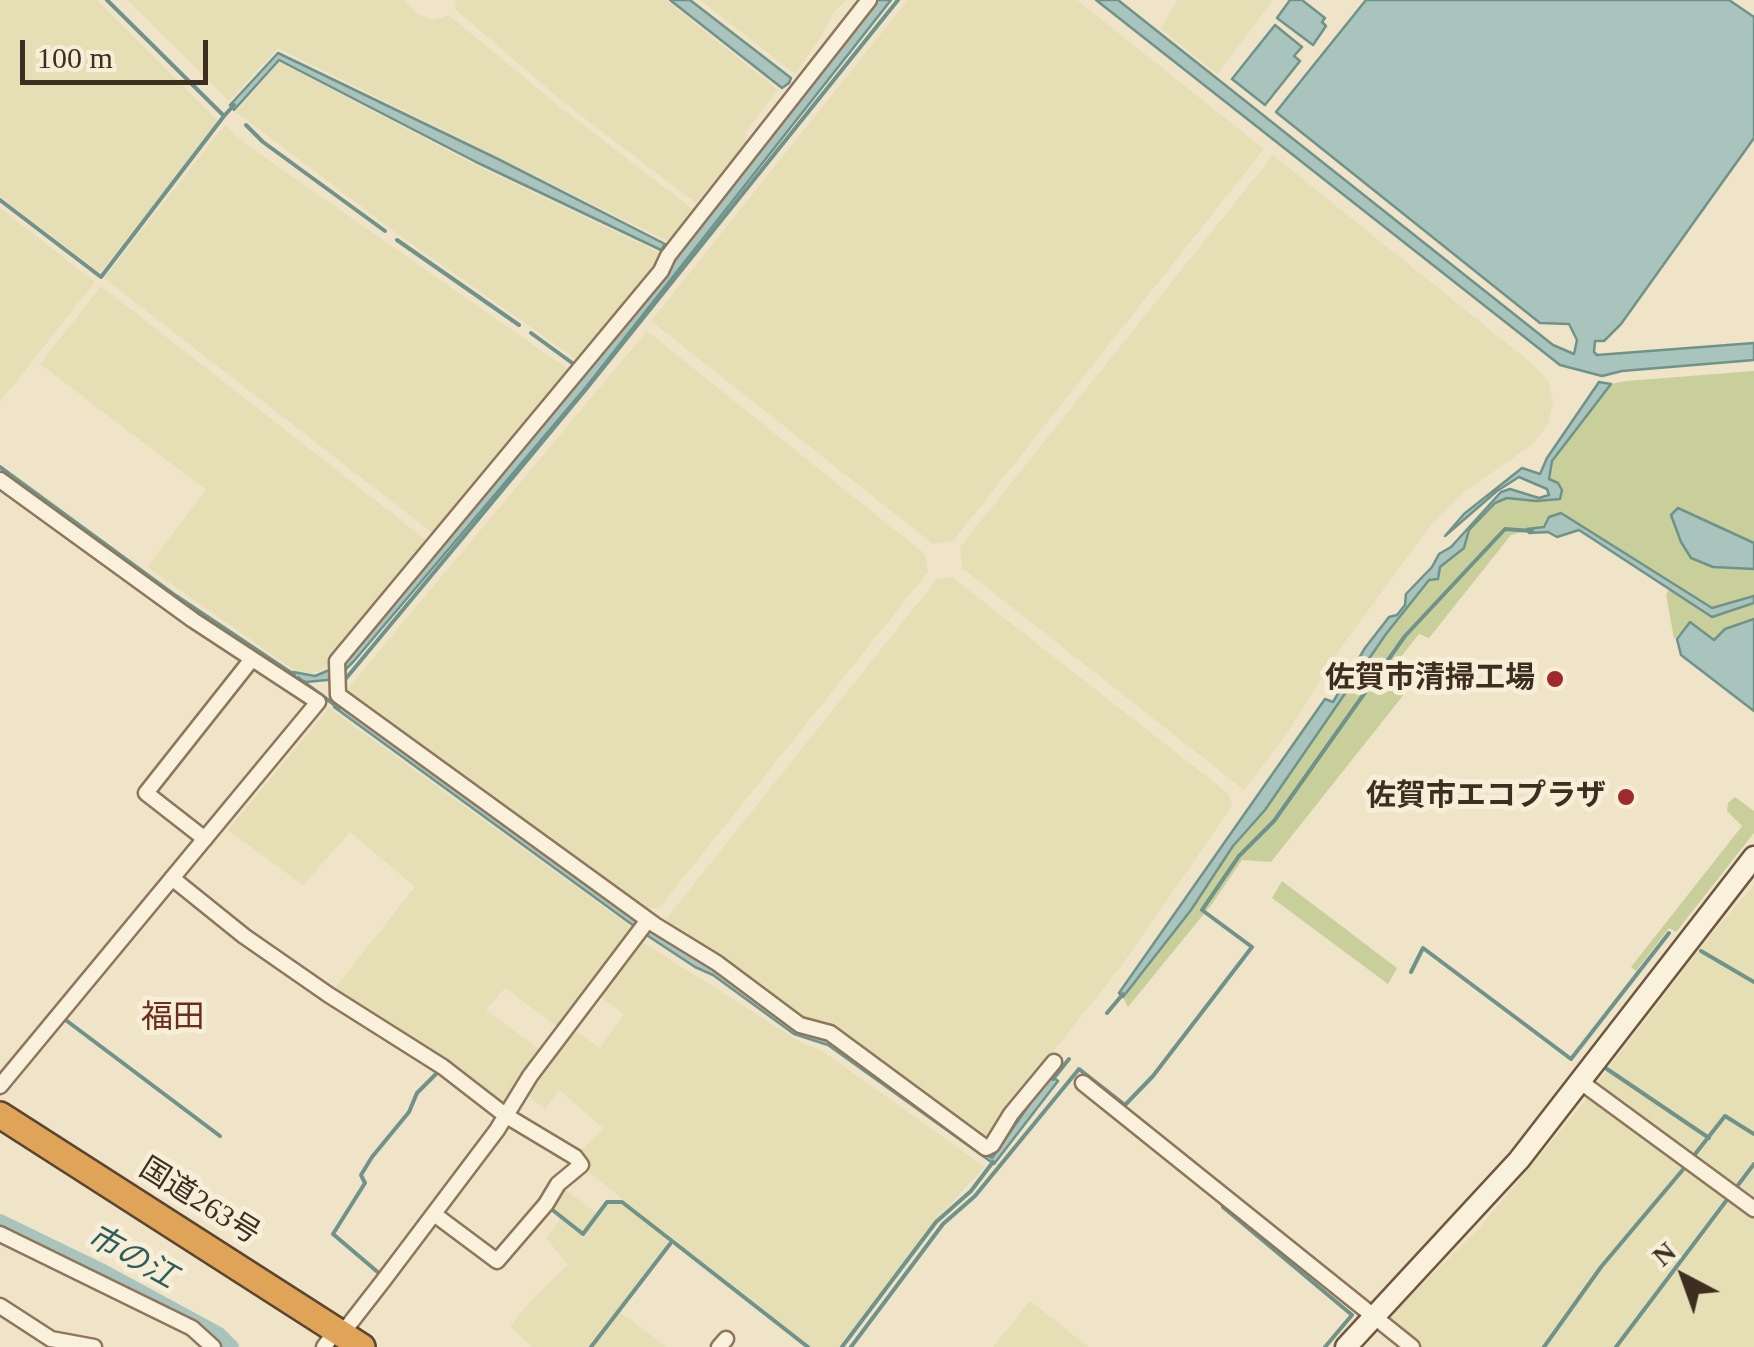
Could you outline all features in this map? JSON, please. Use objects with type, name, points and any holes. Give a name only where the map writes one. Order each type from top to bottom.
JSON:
[{"type":"highway","name":"国道263号","points":[[1,1117],[330,1339],[362,1347]]},
{"type":"street","points":[[870,0],[671,252],[661,271],[337,661],[338,695],[644,925],[717,964],[800,1025],[830,1034],[986,1148],[1054,1062]]},
{"type":"street","points":[[0,480],[318,702],[205,839],[176,882],[0,1086]]},
{"type":"street","points":[[205,839],[146,792],[252,659]]},
{"type":"street","points":[[1346,1347],[1520,1160],[1754,857]]},
{"type":"street","points":[[176,882],[244,936],[581,1165],[561,1182],[497,1261],[437,1216]]},
{"type":"street","points":[[330,1339],[348,1326],[437,1216],[505,1114],[644,925]]},
{"type":"street","points":[[1581,1079],[1588,1088],[1754,1208]]},
{"type":"street","points":[[1083,1083],[1412,1347]]},
{"type":"street","points":[[0,1234],[192,1328],[213,1347]]},
{"type":"street","points":[[0,1306],[51,1339],[94,1347]]},
{"type":"shaded area","points":[[0,0],[97,0],[219,122],[100,273],[0,196]]},
{"type":"shaded area","points":[[127,0],[405,0],[420,15],[433,20],[449,15],[695,211],[669,242],[278,48],[229,101]]},
{"type":"shaded area","points":[[456,0],[666,0],[778,90],[746,131],[746,143],[696,203],[562,101],[455,9]]},
{"type":"shaded area","points":[[700,0],[848,0],[834,11],[795,74]]},
{"type":"shaded area","points":[[908,0],[1077,0],[1264,149],[954,540],[933,544],[651,321]]},
{"type":"shaded area","points":[[1177,0],[1273,0],[1217,74],[1161,29]]},
{"type":"shaded area","points":[[279,62],[475,165],[662,254],[579,361],[399,235],[236,112]]},
{"type":"shaded area","points":[[225,125],[247,145],[572,372],[435,535],[104,278]]},
{"type":"shaded area","points":[[1273,155],[1535,366],[1548,381],[1553,402],[1548,424],[1533,444],[1464,492],[1431,525],[1244,790],[962,568],[960,547]]},
{"type":"shaded area","points":[[0,208],[95,282],[0,402]]},
{"type":"shaded area","points":[[101,286],[430,543],[325,669],[297,672],[147,567],[206,490],[40,364]]},
{"type":"shaded area","points":[[647,331],[925,554],[928,572],[659,908],[641,909],[345,692]]},
{"type":"shaded area","points":[[952,577],[1229,794],[1232,806],[1120,968],[1006,1110],[993,1134],[984,1138],[803,1020],[669,927],[666,919],[937,579]]},
{"type":"shaded area","points":[[329,708],[634,929],[560,1029],[505,988],[486,1010],[544,1053],[503,1109],[334,989],[415,887],[350,832],[303,885],[228,830]]},
{"type":"shaded area","points":[[1754,885],[1754,1202],[1594,1087]]},
{"type":"shaded area","points":[[644,943],[802,1043],[821,1050],[985,1167],[934,1221],[840,1347],[812,1347],[670,1239],[581,1165],[575,1157],[603,1128],[559,1090],[545,1109],[526,1094],[575,1031],[600,1048],[624,1014],[599,996],[635,945]]},
{"type":"shaded area","points":[[1589,1096],[1754,1216],[1754,1347],[1420,1347],[1386,1320],[1481,1226]]},
{"type":"shaded area","points":[[558,1184],[596,1213],[607,1202],[622,1202],[671,1244],[620,1312],[666,1347],[532,1347],[510,1326],[568,1265],[546,1238],[561,1218],[546,1204]]},
{"type":"shaded area","points":[[1030,1301],[1089,1347],[993,1347]]},
{"type":"green space","points":[[1754,371],[1754,543],[1694,514],[1713,567],[1754,569],[1754,596],[1712,608],[1561,513],[1544,527],[1511,535],[1429,638],[1419,634],[1386,676],[1405,693],[1271,862],[1242,860],[1212,904],[1128,1007],[1123,997],[1191,910],[1233,846],[1265,810],[1386,634],[1429,580],[1438,579],[1440,567],[1464,548],[1469,531],[1495,503],[1507,498],[1560,499],[1549,479],[1552,461],[1600,393],[1611,384],[1626,381]]},
{"type":"green space","points":[[1670,589],[1712,617],[1754,603],[1754,619],[1725,629],[1714,640],[1690,623],[1674,639],[1666,594]]},
{"type":"green space","points":[[1735,797],[1754,811],[1754,833],[1676,932],[1669,928],[1636,971],[1631,967],[1742,826],[1727,811],[1728,803]]},
{"type":"green space","points":[[1282,881],[1397,968],[1388,984],[1272,898]]},
{"type":"water","points":[[670,0],[690,0],[791,78],[789,83],[782,88]]},
{"type":"water","points":[[875,0],[891,0],[586,387],[354,661],[327,680],[306,682],[293,678],[293,672],[315,676],[339,666],[676,254]]},
{"type":"water","points":[[1096,0],[1118,0],[1553,345],[1574,354],[1577,340],[1569,324],[1540,323],[1276,112],[1366,0],[1729,0],[1754,17],[1754,138],[1621,324],[1604,341],[1595,341],[1594,352],[1597,355],[1754,343],[1754,360],[1602,376],[1560,365]]},
{"type":"water","points":[[1290,0],[1302,0],[1325,18],[1322,22],[1326,26],[1313,45],[1277,18]]},
{"type":"water","points":[[1275,25],[1302,47],[1294,56],[1300,61],[1265,105],[1232,79]]},
{"type":"water","points":[[278,53],[665,244],[661,250],[476,162],[279,60],[234,110],[230,105]]},
{"type":"water","points":[[1599,382],[1611,384],[1552,461],[1549,479],[1562,490],[1560,499],[1507,498],[1495,503],[1469,530],[1464,548],[1440,567],[1438,579],[1429,580],[1386,634],[1265,810],[1233,846],[1191,910],[1123,997],[1119,993],[1325,699],[1333,702],[1365,648],[1389,617],[1397,615],[1405,605],[1406,594],[1439,554],[1451,547],[1501,492],[1510,489],[1539,498],[1549,495],[1547,489],[1519,477],[1445,536],[1464,514],[1522,468],[1540,474]]},
{"type":"water","points":[[1678,508],[1754,543],[1754,569],[1713,567],[1691,558],[1671,515]]},
{"type":"water","points":[[1561,513],[1712,608],[1754,596],[1754,603],[1712,617],[1579,530],[1557,537],[1548,532],[1529,533],[1527,529],[1544,527],[1549,517]]},
{"type":"water","points":[[1754,619],[1754,711],[1681,655],[1677,639],[1690,622],[1714,640],[1725,629]]},
{"type":"water","points":[[337,702],[637,921],[634,926],[334,707]]},
{"type":"water","points":[[648,928],[714,968],[800,1030],[828,1040],[992,1158],[1050,1075],[1058,1081],[994,1164],[828,1045],[794,1034],[713,975],[645,934]]},
{"type":"waterway","points":[[107,0],[224,116],[234,105]]},
{"type":"waterway","points":[[343,682],[587,388],[898,0]]},
{"type":"waterway","points":[[0,200],[101,277],[224,116]]},
{"type":"waterway","points":[[246,125],[263,142],[385,231]]},
{"type":"waterway","points":[[397,240],[519,325]]},
{"type":"waterway","points":[[531,333],[575,365]]},
{"type":"waterway","points":[[0,467],[176,596],[294,675]]},
{"type":"waterway","points":[[851,1347],[943,1224],[975,1196],[1079,1069],[1125,1105],[1153,1076],[1252,947],[1202,910],[1239,856],[1274,821],[1405,636],[1505,529],[1532,531]]},
{"type":"waterway","points":[[298,678],[339,708]]},
{"type":"waterway","points":[[1411,972],[1423,948],[1571,1059],[1669,933]]},
{"type":"waterway","points":[[1701,951],[1754,982]]},
{"type":"waterway","points":[[1107,1013],[1123,994]]},
{"type":"waterway","points":[[63,1018],[220,1136]]},
{"type":"waterway","points":[[1053,1079],[1069,1059]]},
{"type":"waterway","points":[[1607,1069],[1709,1138]]},
{"type":"waterway","points":[[380,1274],[333,1234],[365,1183],[361,1175],[372,1157],[409,1112],[417,1093],[438,1072]]},
{"type":"waterway","points":[[1692,1158],[1725,1116],[1754,1134]]},
{"type":"waterway","points":[[842,1347],[936,1222],[971,1191],[993,1162]]},
{"type":"waterway","points":[[1616,1347],[1754,1164]]},
{"type":"waterway","points":[[1544,1347],[1601,1267],[1686,1166]]},
{"type":"waterway","points":[[550,1208],[583,1234],[607,1202],[622,1202],[808,1347]]},
{"type":"waterway","points":[[1223,1207],[1352,1315],[1325,1347]]},
{"type":"waterway","name":"市の江","points":[[0,1221],[219,1334],[232,1347]]},
{"type":"waterway","points":[[591,1347],[670,1244]]},
{"type":"place","name":"佐賀市清掃工場","points":[[1555,679]]},
{"type":"place","name":"佐賀市エコプラザ","points":[[1626,797]]},
{"type":"district","name":"福田","points":[[173,1019]]}]
